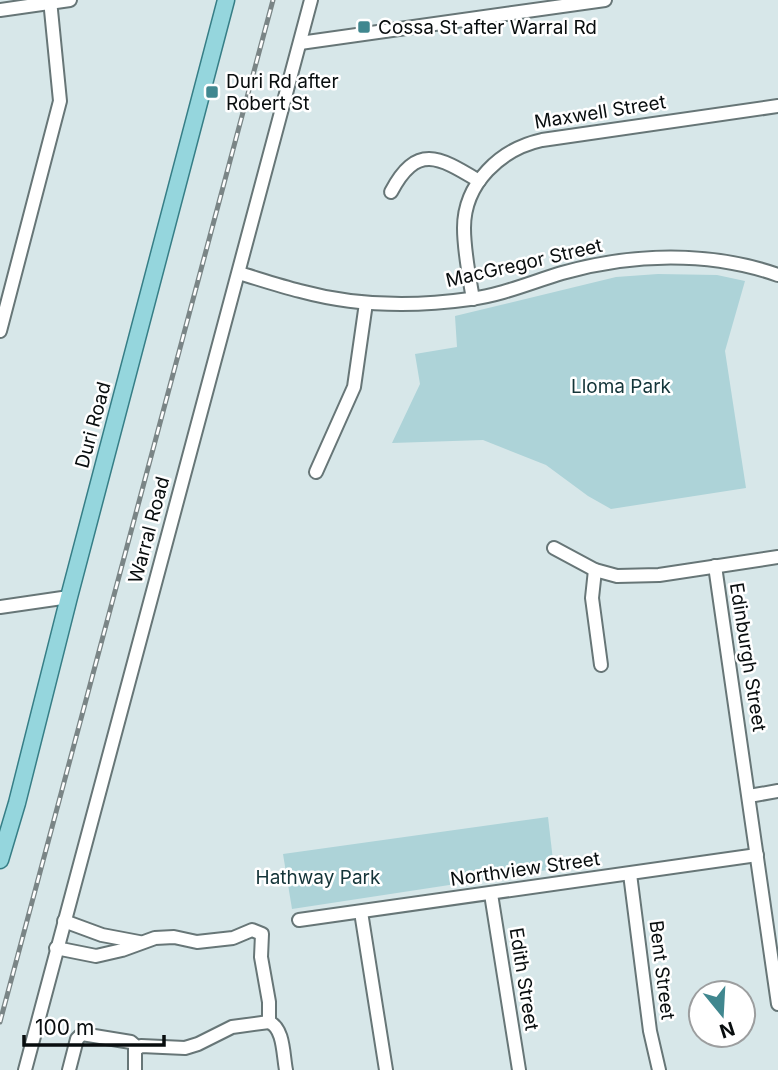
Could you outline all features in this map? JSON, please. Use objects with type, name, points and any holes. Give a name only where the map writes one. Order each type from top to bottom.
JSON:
[{"type":"main road","name":"Duri Road","points":[[0,860],[226,0]]},
{"type":"street","points":[[2,7],[70,0]]},
{"type":"street","name":"Warral Road","points":[[25,1070],[311,0]]},
{"type":"street","points":[[300,43],[605,0]]},
{"type":"street","points":[[0,331],[60,100],[51,2]]},
{"type":"street","name":"Maxwell Street","points":[[473,299],[464,227],[467,206],[479,180],[503,155],[528,143],[778,106]]},
{"type":"street","points":[[391,192],[407,168],[423,159],[449,163],[479,180]]},
{"type":"street","name":"MacGregor Street","points":[[239,273],[303,292],[366,303],[418,305],[473,299],[516,289],[563,273],[615,261],[650,258],[723,261],[778,275]]},
{"type":"street","points":[[316,472],[354,387],[366,303]]},
{"type":"street","points":[[554,548],[595,570],[617,576],[635,576],[778,557]]},
{"type":"street","name":"Edinburgh Street","points":[[715,566],[778,1004]]},
{"type":"street","points":[[595,570],[592,598],[601,665]]},
{"type":"street","points":[[0,607],[69,597]]},
{"type":"street","points":[[749,796],[778,791]]},
{"type":"street","name":"Northview Street","points":[[299,920],[757,855]]},
{"type":"street","name":"Bent Street","points":[[630,874],[650,1031],[659,1070]]},
{"type":"street","name":"Edith Street","points":[[491,894],[519,1070]]},
{"type":"street","points":[[361,912],[386,1070]]},
{"type":"street","points":[[64,921],[102,935],[139,943]]},
{"type":"street","points":[[56,948],[96,956],[167,937],[197,942],[233,938],[252,930],[258,931],[262,934],[261,957],[269,1002],[269,1022]]},
{"type":"street","points":[[135,1070],[134,1055],[138,1048],[147,1044],[185,1048],[232,1027],[269,1022],[279,1031],[286,1070]]},
{"type":"street","points":[[69,1070],[77,1039],[82,1034],[131,1042],[138,1048]]},
{"type":"green space","name":"Lloma Park","points":[[658,274],[717,275],[745,281],[725,351],[746,488],[611,509],[588,496],[546,465],[483,440],[392,443],[420,384],[415,354],[457,347],[455,316],[616,277]]},
{"type":"green space","name":"Hathway Park","points":[[548,817],[554,869],[292,909],[283,854]]},
{"type":"railway","points":[[0,1022],[273,0]]},
{"type":"place","name":"Cossa St after Warral Rd","points":[[364,27]]},
{"type":"place","name":"Duri Rd after Robert St","points":[[212,92]]}]
